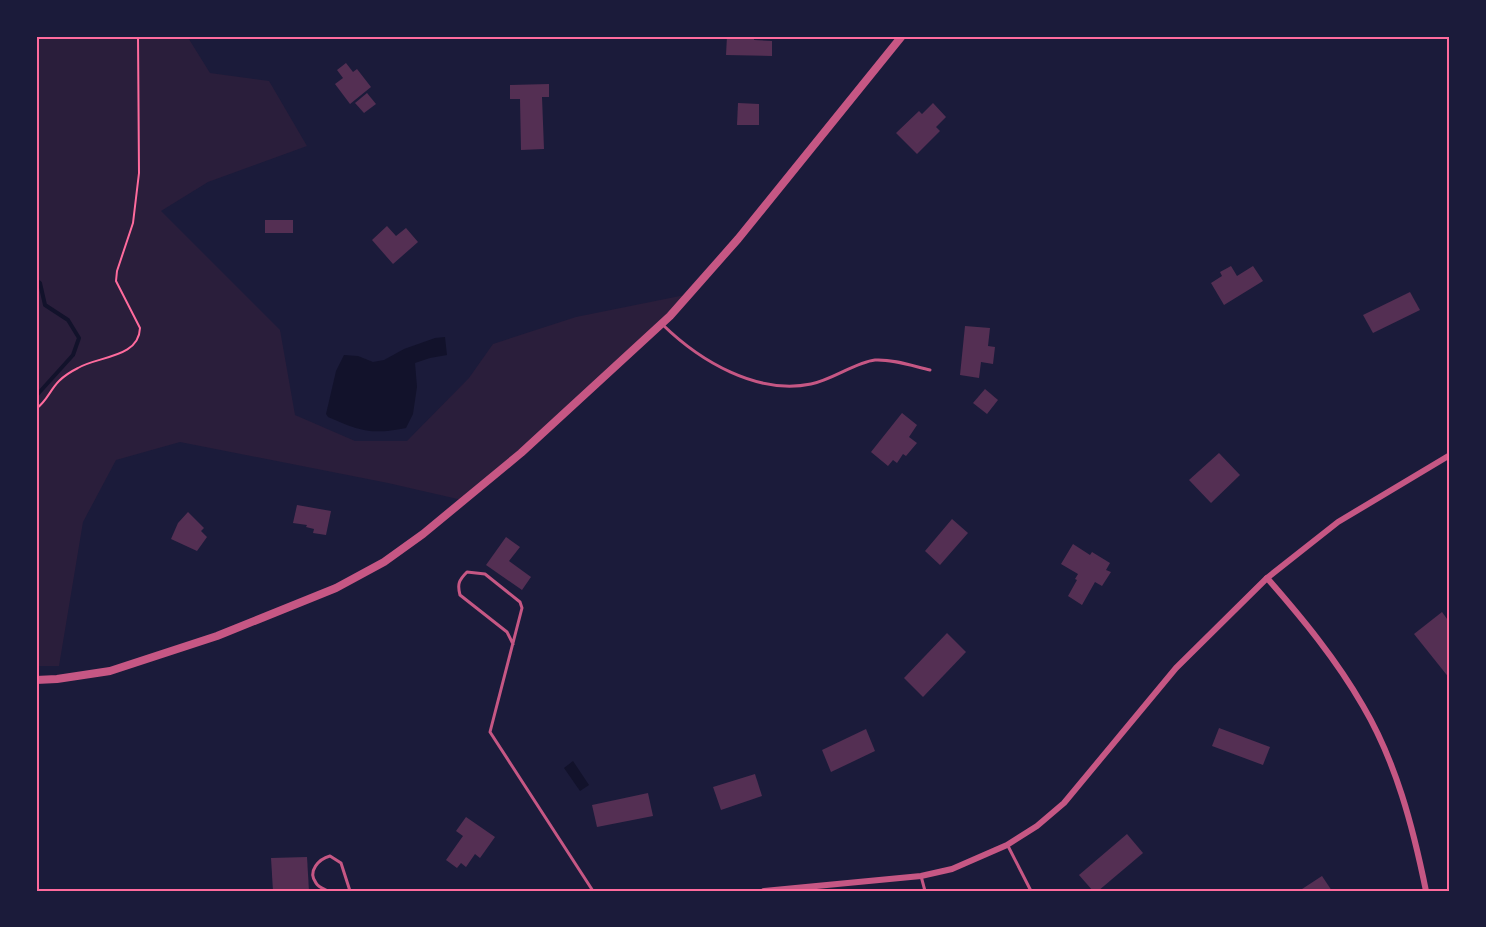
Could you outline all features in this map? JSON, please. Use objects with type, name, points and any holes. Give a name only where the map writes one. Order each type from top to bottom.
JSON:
[{"type":"street","points":[[36,680],[110,672],[217,636],[336,588],[384,562],[423,534],[521,453],[662,324],[738,239],[902,36]]},
{"type":"street","points":[[764,891],[921,876],[952,869],[1007,845],[1037,826],[1064,803],[1176,668],[1267,578],[1338,522],[1450,455]]},
{"type":"street","points":[[1267,578],[1310,628],[1364,707],[1389,759],[1404,800],[1418,848],[1426,891]]},
{"type":"lane","points":[[662,324],[680,342],[723,369],[775,385],[811,384],[875,360],[930,370]]},
{"type":"lane","points":[[513,644],[507,632],[460,595],[458,587],[460,579],[467,572],[485,574],[520,602],[522,608],[520,621],[490,732],[592,891]]},
{"type":"lane","points":[[1007,845],[1031,891]]},
{"type":"lane","points":[[328,891],[317,885],[313,879],[315,866],[321,858],[330,856],[341,863],[350,891]]},
{"type":"lane","points":[[921,876],[926,891]]},
{"type":"path","points":[[36,410],[45,403],[59,380],[94,360],[119,354],[140,337],[140,328],[116,281],[117,271],[133,223],[139,172],[138,36]]},
{"type":"shaded area","points":[[36,36],[187,36],[210,73],[269,81],[307,146],[208,182],[161,211],[280,330],[295,415],[355,441],[407,441],[469,378],[493,344],[576,317],[690,294],[670,316],[462,500],[180,442],[116,460],[83,522],[59,666],[36,666]]},
{"type":"shaded area","points":[[445,337],[447,355],[415,363],[417,387],[413,414],[406,428],[384,431],[366,430],[339,422],[326,414],[336,371],[344,355],[358,356],[373,362],[384,360],[404,349],[435,338]]},
{"type":"shaded area","points":[[573,761],[589,785],[580,791],[564,768]]},
{"type":"building","points":[[727,36],[754,36],[754,40],[772,41],[772,56],[726,55]]},
{"type":"building","points":[[346,63],[353,72],[357,69],[371,87],[350,104],[335,84],[343,78],[337,70]]},
{"type":"building","points":[[549,84],[549,97],[542,97],[544,149],[521,150],[520,99],[510,99],[510,85]]},
{"type":"building","points":[[367,93],[376,104],[364,113],[355,103]]},
{"type":"building","points":[[738,103],[759,104],[759,125],[737,125]]},
{"type":"building","points":[[933,103],[946,117],[936,127],[940,131],[917,154],[896,133],[919,111],[922,114]]},
{"type":"building","points":[[265,220],[293,220],[293,233],[265,233]]},
{"type":"building","points":[[387,226],[396,236],[406,228],[418,242],[393,264],[372,240]]},
{"type":"building","points":[[1231,266],[1237,276],[1253,266],[1263,281],[1224,305],[1211,283],[1222,276],[1220,272]]},
{"type":"building","points":[[1410,292],[1420,310],[1373,333],[1363,315]]},
{"type":"building","points":[[965,326],[990,328],[988,346],[995,347],[993,364],[981,362],[979,378],[960,375]]},
{"type":"building","points":[[985,389],[998,400],[987,414],[973,403]]},
{"type":"building","points":[[902,413],[917,425],[909,437],[917,443],[906,456],[903,454],[897,463],[893,460],[888,466],[871,452]]},
{"type":"building","points":[[1219,453],[1240,475],[1211,503],[1189,480]]},
{"type":"building","points":[[297,505],[331,511],[326,535],[313,533],[314,529],[306,527],[307,525],[293,523]]},
{"type":"building","points":[[188,512],[204,528],[201,531],[207,537],[197,551],[171,539],[178,523]]},
{"type":"building","points":[[952,519],[968,533],[940,565],[925,551]]},
{"type":"building","points":[[506,537],[520,547],[509,561],[531,577],[522,590],[486,565]]},
{"type":"building","points":[[1073,544],[1090,555],[1092,552],[1110,563],[1106,570],[1111,572],[1102,586],[1095,582],[1082,605],[1068,596],[1078,574],[1061,564]]},
{"type":"building","points":[[1442,612],[1450,623],[1450,679],[1414,634]]},
{"type":"building","points":[[947,633],[966,652],[923,697],[904,678]]},
{"type":"building","points":[[1219,728],[1270,747],[1263,765],[1212,746]]},
{"type":"building","points":[[866,729],[875,751],[831,772],[822,750]]},
{"type":"building","points":[[755,774],[762,796],[721,810],[713,787]]},
{"type":"building","points":[[648,793],[653,816],[597,827],[592,805]]},
{"type":"building","points":[[466,817],[495,837],[480,858],[475,854],[466,867],[461,863],[457,868],[446,860],[463,836],[456,831]]},
{"type":"building","points":[[1127,834],[1143,853],[1098,891],[1093,891],[1079,875]]},
{"type":"building","points":[[307,857],[309,891],[273,891],[271,858]]},
{"type":"building","points":[[1322,876],[1332,891],[1299,891]]},
{"type":"waterway","points":[[36,280],[40,283],[45,305],[68,320],[79,338],[73,355],[36,396]]}]
